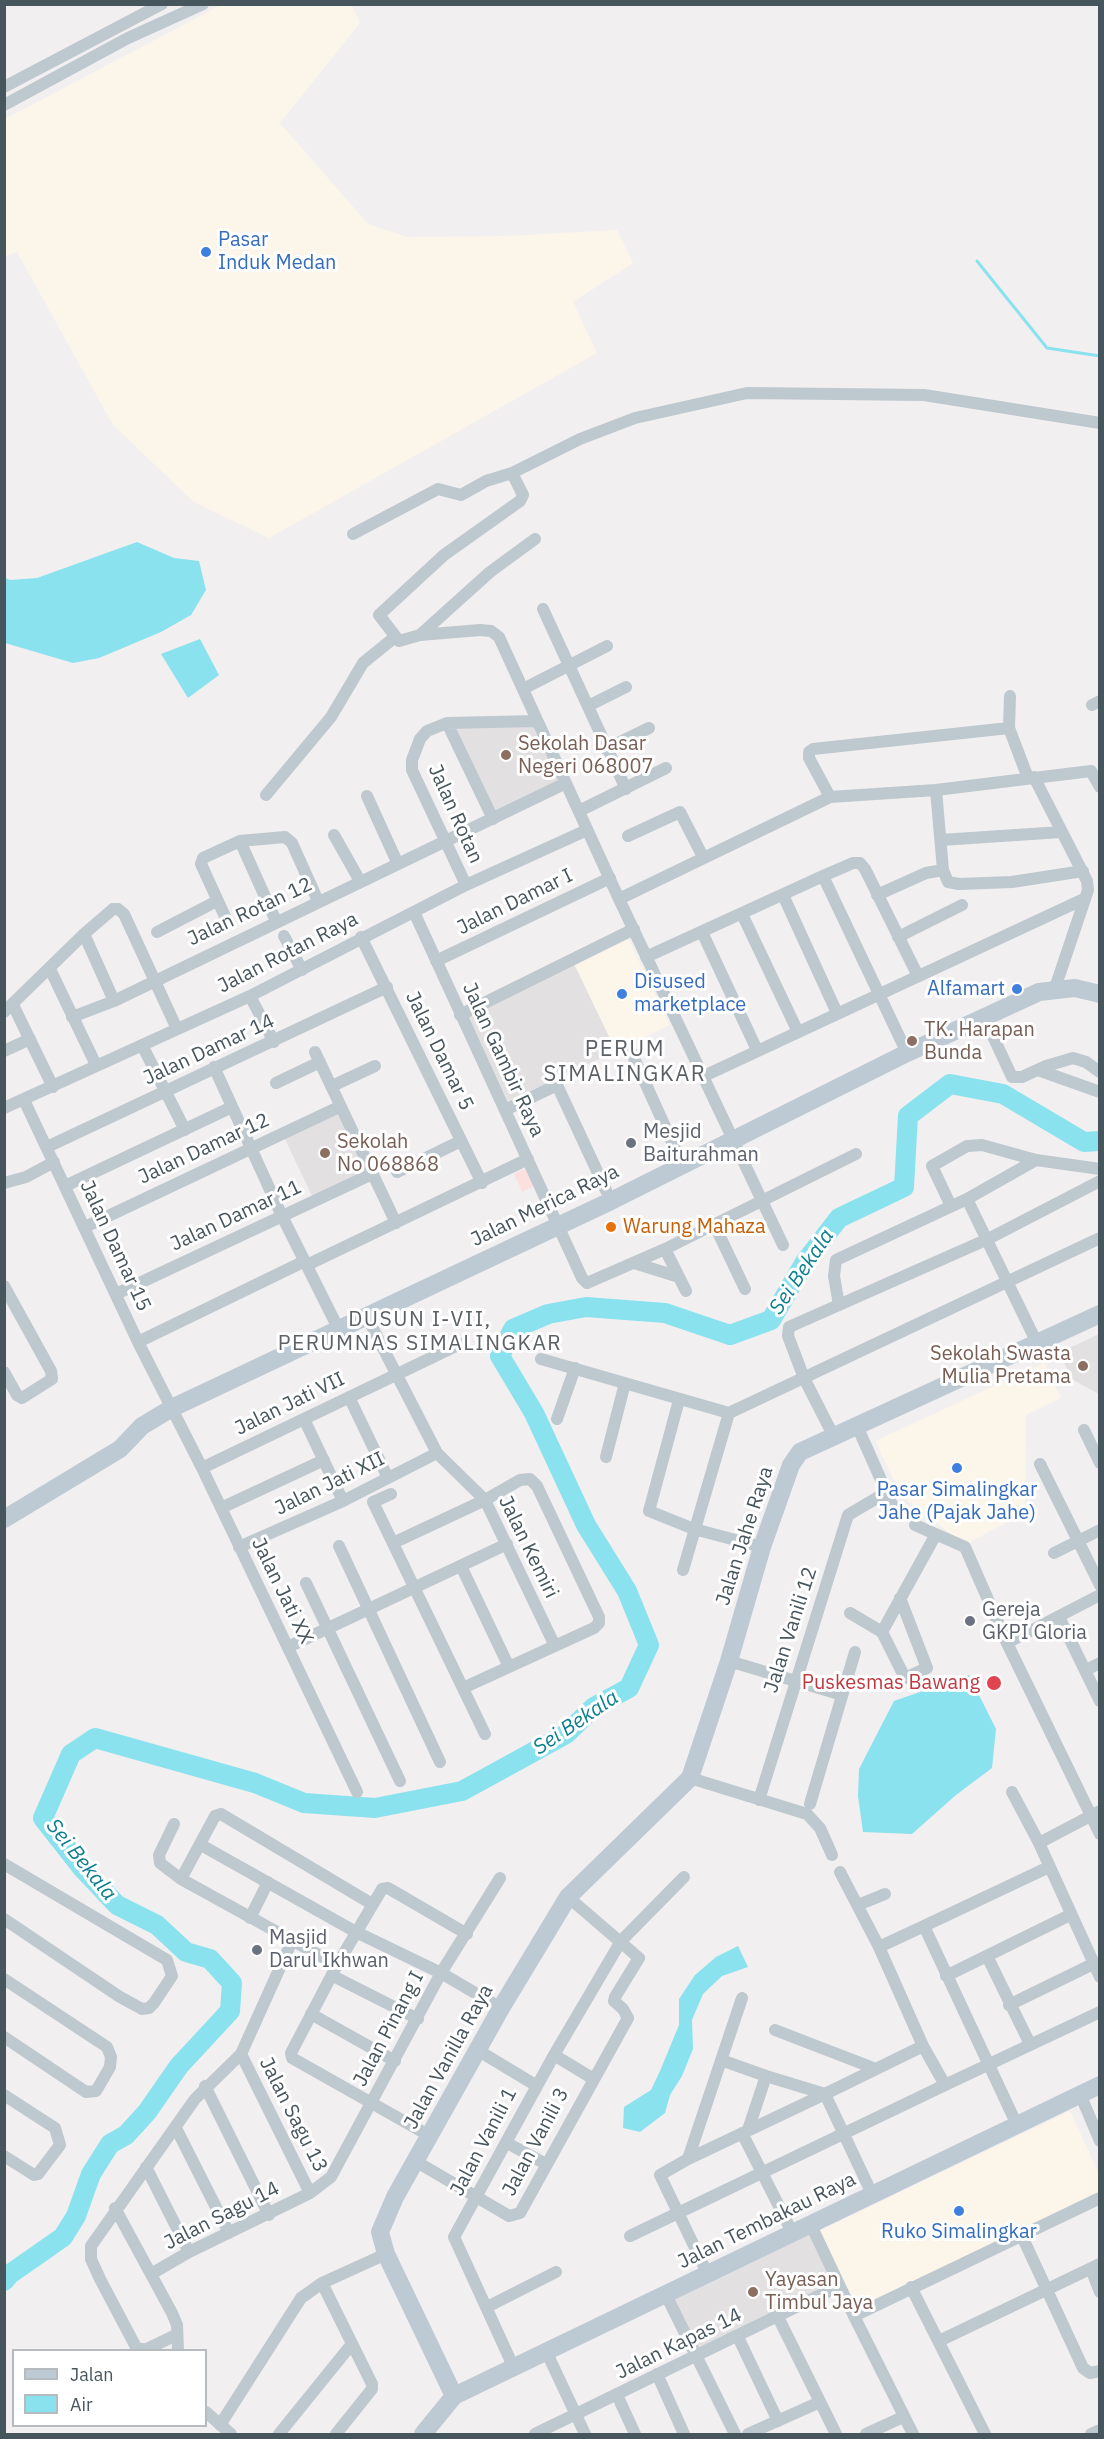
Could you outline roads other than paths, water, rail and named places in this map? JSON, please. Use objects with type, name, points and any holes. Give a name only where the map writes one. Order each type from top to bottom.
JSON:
[{"type":"street","points":[[4,87],[68,51],[162,4]]},
{"type":"street","points":[[4,105],[128,38],[203,4]]},
{"type":"street","points":[[353,534],[438,489],[461,495],[486,481],[512,473],[580,439],[635,418],[747,393],[924,395],[1100,423]]},
{"type":"street","points":[[512,473],[523,495],[520,501],[444,555],[379,615],[395,637],[404,641],[420,635],[480,630],[491,632],[506,648],[619,899],[783,1245]]},
{"type":"street","points":[[420,635],[490,572],[534,539]]},
{"type":"street","points":[[543,609],[626,789]]},
{"type":"street","points":[[266,795],[331,717],[363,663],[395,637]]},
{"type":"street","points":[[523,689],[607,646]]},
{"type":"street","points":[[588,706],[626,687]]},
{"type":"street","points":[[1010,696],[1009,729],[1031,777],[1083,871],[1088,890],[1055,988]]},
{"type":"street","points":[[493,819],[447,723],[537,721]]},
{"type":"street","name":"Jalan Rotan","points":[[447,723],[427,731],[412,760],[412,770],[466,885]]},
{"type":"street","points":[[606,749],[648,728]]},
{"type":"street","points":[[830,797],[809,758],[809,752],[813,749],[1009,729]]},
{"type":"street","points":[[579,811],[666,768]]},
{"type":"street","points":[[619,899],[830,797],[936,789],[1095,768],[1100,787]]},
{"type":"street","name":"Jalan Rotan 12","points":[[72,1017],[114,1001],[444,839],[493,819],[566,783]]},
{"type":"street","points":[[936,789],[943,870],[948,882],[958,884],[1012,882],[1083,871]]},
{"type":"street","points":[[367,796],[397,862]]},
{"type":"street","points":[[628,836],[680,812],[686,819],[703,857]]},
{"type":"street","name":"Jalan Rotan Raya","points":[[4,1108],[250,996],[466,885],[587,830]]},
{"type":"street","points":[[941,840],[1061,832]]},
{"type":"street","points":[[334,835],[360,881]]},
{"type":"street","points":[[228,923],[201,864],[203,858],[240,841],[285,837],[292,843],[318,901]]},
{"type":"street","points":[[240,841],[276,921]]},
{"type":"street","points":[[646,957],[853,863],[865,868],[918,976]]},
{"type":"street","points":[[877,895],[926,873],[943,870]]},
{"type":"street","points":[[823,876],[907,1053]]},
{"type":"street","name":"Jalan Damar I","points":[[436,961],[610,878]]},
{"type":"street","points":[[783,895],[837,1013]]},
{"type":"street","points":[[704,1076],[1084,899]]},
{"type":"street","points":[[157,932],[217,901]]},
{"type":"street","points":[[898,937],[962,905]]},
{"type":"street","points":[[53,1087],[30,1039],[9,1008],[84,934],[113,909],[118,909],[124,914],[177,1029]]},
{"type":"street","name":"Jalan Gambir Raya","points":[[414,912],[460,1015],[559,1223],[582,1278],[587,1283],[593,1282],[634,1263]]},
{"type":"street","points":[[742,914],[798,1032]]},
{"type":"street","points":[[460,1015],[634,929]]},
{"type":"street","points":[[702,932],[757,1050]]},
{"type":"street","points":[[84,934],[114,1001]]},
{"type":"street","points":[[284,936],[302,970]]},
{"type":"street","name":"Jalan Damar 5","points":[[362,937],[482,1183]]},
{"type":"street","points":[[50,969],[96,1065]]},
{"type":"street","name":"Jalan Damar 14","points":[[47,1147],[387,987]]},
{"type":"street","name":"Jalan Merica Raya","points":[[4,1519],[120,1449],[142,1426],[171,1408],[367,1317],[559,1223],[611,1201],[732,1138],[907,1053],[1039,992],[1055,988],[1075,988],[1100,993]]},
{"type":"street","points":[[250,996],[273,1042]]},
{"type":"street","points":[[984,1017],[1012,1077],[1022,1077],[1073,1058],[1086,1062],[1100,1072]]},
{"type":"street","points":[[4,1051],[30,1039]]},
{"type":"street","points":[[142,1045],[184,1130]]},
{"type":"street","points":[[629,1047],[681,1164]]},
{"type":"street","points":[[276,1083],[317,1057],[396,1223]]},
{"type":"street","points":[[332,1086],[375,1066]]},
{"type":"street","points":[[214,1067],[282,1216],[339,1330]]},
{"type":"street","points":[[1038,1070],[1100,1092]]},
{"type":"street","points":[[506,1110],[557,1085],[611,1201]]},
{"type":"street","name":"Jalan Damar 15","points":[[24,1100],[171,1408]]},
{"type":"street","points":[[65,1186],[232,1107]]},
{"type":"street","name":"Jalan Damar 12","points":[[85,1227],[339,1107]]},
{"type":"street","points":[[397,1172],[461,1141]]},
{"type":"street","points":[[951,1206],[931,1168],[938,1160],[967,1146],[982,1145],[1036,1160],[1100,1169]]},
{"type":"street","points":[[634,1263],[856,1154]]},
{"type":"street","points":[[138,1342],[528,1160]]},
{"type":"street","points":[[839,1305],[834,1276],[836,1260],[967,1199],[1036,1160]]},
{"type":"street","points":[[4,1183],[26,1177],[54,1162]]},
{"type":"street","name":"Jalan Damar 11","points":[[117,1294],[372,1174]]},
{"type":"street","points":[[834,1437],[804,1378],[787,1331],[839,1305],[988,1239],[1100,1181]]},
{"type":"street","points":[[967,1199],[1037,1342]]},
{"type":"street","points":[[714,1224],[745,1289]]},
{"type":"street","points":[[542,1359],[729,1413],[1100,1238]]},
{"type":"street","points":[[665,1248],[686,1291]]},
{"type":"street","points":[[634,1263],[679,1277]]},
{"type":"street","points":[[4,1286],[51,1371],[52,1379],[22,1398],[17,1395],[4,1372]]},
{"type":"street","name":"Jalan Jahe Raya","points":[[690,1778],[729,1661],[762,1547],[791,1465],[800,1452],[1100,1314]]},
{"type":"street","name":"Jalan Kemiri","points":[[367,1317],[395,1376],[437,1453],[485,1500],[555,1646]]},
{"type":"street","name":"Jalan Jati VII","points":[[202,1468],[459,1344]]},
{"type":"street","points":[[558,1419],[575,1368]]},
{"type":"street","points":[[606,1457],[625,1383]]},
{"type":"street","points":[[349,1397],[388,1478]]},
{"type":"street","points":[[679,1400],[649,1511],[694,1529],[762,1547]]},
{"type":"street","name":"Jalan Jati XX","points":[[171,1408],[357,1792]]},
{"type":"street","points":[[683,1570],[729,1413]]},
{"type":"street","points":[[304,1419],[343,1501]]},
{"type":"street","points":[[857,1426],[894,1509]]},
{"type":"street","points":[[1084,1430],[1100,1463]]},
{"type":"street","name":"Jalan Jati XII","points":[[239,1547],[343,1501],[437,1453]]},
{"type":"street","points":[[221,1508],[324,1460]]},
{"type":"street","points":[[1040,1464],[1100,1585]]},
{"type":"street","points":[[393,1543],[485,1500],[520,1480],[530,1479],[537,1485],[599,1617],[599,1623],[594,1628],[463,1688]]},
{"type":"street","name":"Jalan Vanili 12","points":[[759,1800],[848,1515],[886,1492]]},
{"type":"street","points":[[391,1494],[374,1502],[485,1734]]},
{"type":"street","points":[[915,1525],[935,1536],[965,1547],[1007,1643],[1095,1813],[1100,1834]]},
{"type":"street","points":[[1054,1553],[1100,1530]]},
{"type":"street","points":[[882,1632],[935,1536]]},
{"type":"street","points":[[288,1647],[507,1544]]},
{"type":"street","points":[[339,1546],[440,1762]]},
{"type":"street","points":[[461,1566],[509,1667]]},
{"type":"street","points":[[306,1583],[400,1781]]},
{"type":"street","points":[[1007,1643],[1100,1595]]},
{"type":"street","points":[[850,1614],[882,1632],[904,1678],[927,1668],[900,1598]]},
{"type":"street","points":[[1059,1617],[1100,1701]]},
{"type":"street","points":[[810,1804],[855,1652]]},
{"type":"street","points":[[729,1661],[842,1695]]},
{"type":"street","points":[[1086,1670],[1100,1663]]},
{"type":"street","points":[[690,1778],[810,1815],[820,1828],[832,1855]]},
{"type":"street","name":"Jalan Vanilla Raya","points":[[454,2396],[386,2254],[380,2232],[395,2197],[417,2162],[501,2008],[568,1897],[690,1778]]},
{"type":"street","points":[[1012,1792],[1039,1843],[1100,1977]]},
{"type":"street","points":[[1039,1843],[1095,1813]]},
{"type":"street","points":[[181,1879],[215,1816],[221,1814],[372,1904]]},
{"type":"street","points":[[174,1824],[158,1861],[181,1879],[292,1941],[335,1970],[418,2019]]},
{"type":"street","points":[[201,1845],[356,1932],[441,1974],[501,2008]]},
{"type":"street","points":[[4,1864],[167,1960],[172,1976],[149,2008],[142,2009],[120,1997],[4,1919]]},
{"type":"street","points":[[879,1947],[1049,1867]]},
{"type":"street","points":[[840,1872],[879,1947],[923,2046],[945,2085]]},
{"type":"street","name":"Jalan Vanili 1","points":[[513,2366],[454,2237],[554,2055],[621,1941],[684,1877]]},
{"type":"street","name":"Jalan Pinang I","points":[[310,2193],[331,2176],[441,1974],[500,1878]]},
{"type":"street","points":[[250,1918],[268,1882]]},
{"type":"street","points":[[430,2136],[292,2058],[292,2049],[378,1893],[388,1888],[467,1934]]},
{"type":"street","points":[[858,1905],[885,1894]]},
{"type":"street","points":[[568,1897],[621,1941]]},
{"type":"street","points":[[946,1976],[1070,1915]]},
{"type":"street","points":[[924,1926],[946,1976],[991,2064],[1017,2125]]},
{"type":"street","points":[[176,2335],[147,2349],[137,2349],[100,2279],[89,2251],[115,2208],[205,2086],[241,2054],[292,1941]]},
{"type":"street","name":"Jalan Vanili 3","points":[[417,2162],[509,2216],[517,2215],[592,2078],[628,2018],[623,2009],[614,2001],[639,1958],[621,1941]]},
{"type":"street","points":[[987,1956],[1030,2044]]},
{"type":"street","points":[[1009,2005],[1093,1964]]},
{"type":"street","points":[[4,1979],[107,2047],[111,2057],[110,2067],[96,2091],[86,2092],[4,2037]]},
{"type":"street","points":[[688,2159],[742,1998]]},
{"type":"street","points":[[630,2236],[1100,2012]]},
{"type":"street","points":[[311,2014],[395,2061]]},
{"type":"street","points":[[775,2030],[876,2069]]},
{"type":"street","points":[[708,2275],[676,2214],[660,2175],[688,2159],[923,2046]]},
{"type":"street","points":[[479,2051],[537,2086]]},
{"type":"street","name":"Jalan Sagu 13","points":[[241,2054],[310,2193]]},
{"type":"street","points":[[554,2055],[592,2078]]},
{"type":"street","points":[[721,2060],[825,2094],[872,2194]]},
{"type":"street","points":[[766,2076],[745,2132],[762,2175],[792,2232]]},
{"type":"street","name":"Jalan Tembakau Raya","points":[[454,2396],[1100,2085]]},
{"type":"street","points":[[205,2086],[268,2215]]},
{"type":"street","points":[[1080,2094],[1100,2141]]},
{"type":"street","points":[[4,2095],[55,2128],[60,2145],[38,2174],[34,2175],[4,2156]]},
{"type":"street","points":[[176,2128],[229,2233]]},
{"type":"street","points":[[507,2143],[546,2164]]},
{"type":"street","points":[[146,2167],[189,2252]]},
{"type":"street","name":"Jalan Sagu 14","points":[[151,2274],[189,2252],[310,2193]]},
{"type":"street","points":[[854,2316],[1100,2198]]},
{"type":"street","points":[[115,2208],[172,2313],[177,2325],[178,2349]]},
{"type":"street","points":[[810,2223],[913,2434]]},
{"type":"street","points":[[1021,2234],[1083,2368],[1090,2373],[1100,2371]]},
{"type":"street","points":[[220,2425],[301,2298],[321,2283],[386,2254]]},
{"type":"street","points":[[939,2341],[1095,2267],[1100,2292]]},
{"type":"street","points":[[487,2307],[556,2272]]},
{"type":"street","points":[[321,2283],[372,2384],[372,2389],[336,2434]]},
{"type":"street","name":"Jalan Kapas 14","points":[[535,2434],[839,2286]]},
{"type":"street","points":[[911,2287],[985,2434]]},
{"type":"street","points":[[666,2295],[735,2434]]},
{"type":"street","points":[[778,2317],[836,2434]]},
{"type":"street","points":[[738,2337],[777,2421]]},
{"type":"street","points":[[279,2434],[351,2345]]},
{"type":"street","points":[[546,2351],[585,2434]]},
{"type":"street","points":[[657,2374],[684,2434]]},
{"type":"street","points":[[423,2434],[454,2396]]},
{"type":"street","points":[[617,2396],[635,2434]]},
{"type":"street","points":[[748,2434],[820,2402]]},
{"type":"street","points":[[207,2413],[231,2434]]},
{"type":"street","points":[[866,2434],[903,2417]]},
{"type":"street","points":[[1091,2434],[1100,2430]]},
{"type":"water","points":[[137,542],[174,558],[199,561],[206,590],[191,615],[161,632],[99,658],[73,663],[5,643],[5,578],[10,580],[37,578]]},
{"type":"water","points":[[200,639],[219,675],[188,698],[161,654]]},
{"type":"water","points":[[969,1675],[996,1729],[992,1768],[956,1795],[912,1834],[863,1832],[858,1796],[859,1769],[894,1701]]},
{"type":"water","points":[[738,1946],[748,1967],[722,1976],[703,1994],[692,2020],[693,2049],[682,2076],[670,2095],[665,2113],[640,2132],[623,2128],[624,2107],[651,2090],[660,2071],[679,2025],[679,1999],[695,1975],[716,1957]]},
{"type":"waterway","points":[[977,261],[1047,348],[1100,356]]},
{"type":"waterway","name":"Sei Bekala","points":[[4,2281],[10,2274],[63,2237],[76,2216],[91,2174],[110,2144],[126,2135],[147,2112],[179,2066],[230,2011],[232,1983],[210,1959],[186,1952],[157,1925],[117,1905],[83,1869],[43,1818],[71,1754],[95,1738],[255,1783],[304,1803],[375,1808],[462,1791],[566,1734],[594,1707],[629,1688],[649,1645],[627,1591],[586,1525],[534,1413],[500,1356],[513,1329],[548,1314],[586,1307],[665,1313],[730,1335],[771,1320],[805,1262],[839,1218],[904,1187],[908,1116],[950,1084],[1003,1094],[1084,1142],[1100,1141]]},
{"type":"place","name":"Pasar Induk Medan","points":[[206,252]]},
{"type":"place","name":"Sekolah Dasar Negeri 068007","points":[[506,755]]},
{"type":"place","name":"Alfamart","points":[[1017,989]]},
{"type":"place","name":"Disused marketplace","points":[[622,994]]},
{"type":"place","name":"TK. Harapan Bunda","points":[[912,1041]]},
{"type":"place","name":"Mesjid Baiturahman","points":[[631,1143]]},
{"type":"place","name":"Sekolah No 068868","points":[[325,1153]]},
{"type":"place","name":"Warung Mahaza","points":[[611,1227]]},
{"type":"place","name":"Sekolah Swasta Mulia Pretama","points":[[1083,1366]]},
{"type":"place","name":"Pasar Simalingkar Jahe (Pajak Jahe)","points":[[957,1468]]},
{"type":"place","name":"Gereja GKPI Gloria","points":[[970,1621]]},
{"type":"place","name":"Puskesmas Bawang","points":[[994,1683]]},
{"type":"place","name":"Masjid Darul Ikhwan","points":[[257,1950]]},
{"type":"place","name":"Ruko Simalingkar","points":[[959,2211]]},
{"type":"place","name":"Yayasan Timbul Jaya","points":[[753,2292]]},
{"type":"district","name":"PERUM SIMALINGKAR","points":[[625,1062]]},
{"type":"district","name":"DUSUN I-VII, PERUMNAS SIMALINGKAR","points":[[420,1332]]}]
